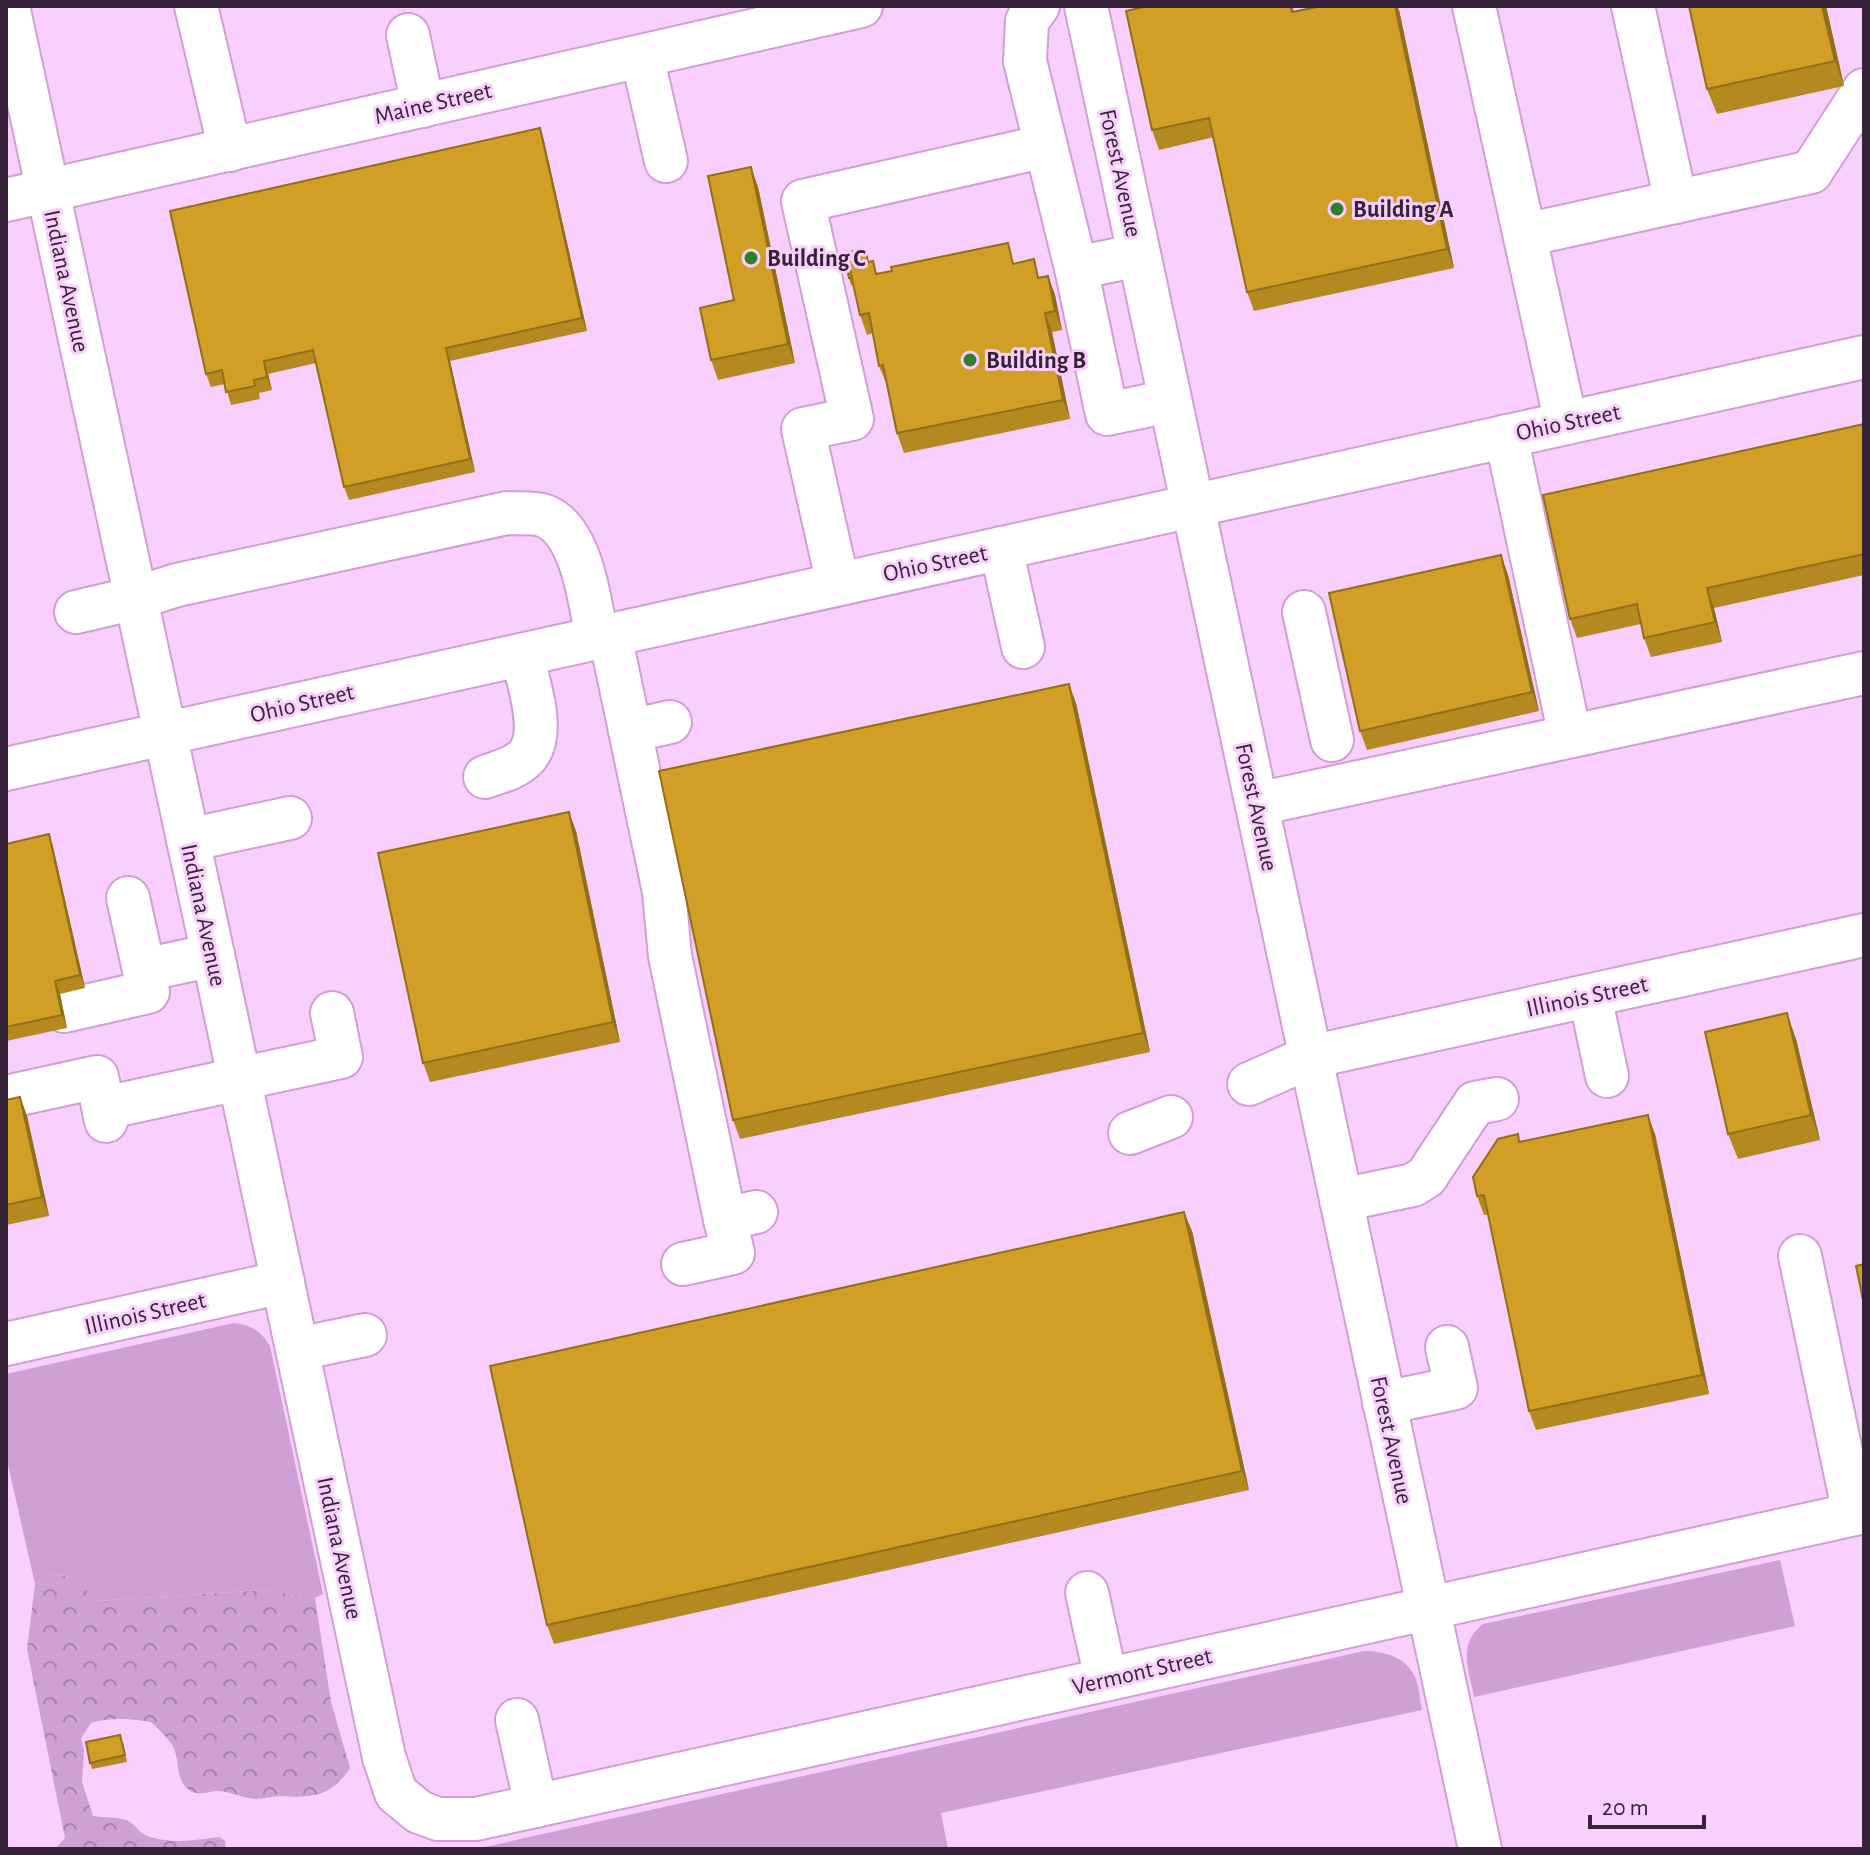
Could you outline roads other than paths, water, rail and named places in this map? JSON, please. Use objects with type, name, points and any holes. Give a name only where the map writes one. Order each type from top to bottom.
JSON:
[{"type":"street","name":"Indiana Avenue","points":[[8,6],[384,1757],[396,1793],[419,1812]]},
{"type":"street","points":[[196,6],[230,150]]},
{"type":"street","name":"Maine Street","points":[[6,200],[861,6]]},
{"type":"street","points":[[1038,6],[1027,21],[1025,61],[1076,268],[1107,414],[1170,401]]},
{"type":"street","name":"Forest Avenue","points":[[1086,6],[1480,1849]]},
{"type":"street","points":[[1474,6],[1566,423]]},
{"type":"street","points":[[1633,6],[1676,202]]},
{"type":"street","points":[[408,35],[423,106]]},
{"type":"street","points":[[642,56],[666,161]]},
{"type":"street","points":[[1525,235],[1811,172],[1864,90]]},
{"type":"street","points":[[838,584],[803,429],[852,419],[803,201],[1046,146]]},
{"type":"street","points":[[1076,268],[1139,255]]},
{"type":"street","name":"Ohio Street","points":[[6,769],[1192,505],[1358,483],[1506,436],[1864,357]]},
{"type":"street","points":[[1506,436],[1570,736]]},
{"type":"street","points":[[76,612],[177,585],[507,513],[544,516],[563,529],[575,546],[630,731],[664,892],[670,956],[741,1216],[733,1253],[683,1264]]},
{"type":"street","points":[[1001,548],[1023,647]]},
{"type":"street","points":[[1304,612],[1332,740]]},
{"type":"street","points":[[485,777],[508,769],[526,758],[536,739],[535,714],[522,655]]},
{"type":"street","points":[[1257,804],[1864,673]]},
{"type":"street","points":[[630,731],[670,722]]},
{"type":"street","points":[[188,840],[290,818]]},
{"type":"street","points":[[64,1011],[148,992],[128,898]]},
{"type":"street","name":"Illinois Street","points":[[1249,1084],[1310,1057],[1864,937]]},
{"type":"street","points":[[144,970],[213,955]]},
{"type":"street","points":[[1590,996],[1607,1076]]},
{"type":"street","points":[[6,1097],[97,1077],[105,1114],[239,1078],[341,1057],[332,1013]]},
{"type":"street","points":[[1341,1200],[1416,1199],[1426,1177],[1475,1103],[1497,1099]]},
{"type":"street","points":[[1130,1133],[1171,1117]]},
{"type":"street","points":[[1800,1256],[1859,1513]]},
{"type":"street","name":"Illinois Street","points":[[6,1344],[283,1282]]},
{"type":"street","points":[[298,1349],[365,1335]]},
{"type":"street","points":[[1384,1403],[1456,1388],[1447,1347]]},
{"type":"street","name":"Vermont Street","points":[[419,1812],[438,1819],[476,1819],[1859,1513]]},
{"type":"street","points":[[1087,1593],[1106,1679]]},
{"type":"street","points":[[517,1720],[536,1806]]},
{"type":"place","name":"Building A","points":[[1337,209]]},
{"type":"place","name":"Building C","points":[[751,258]]},
{"type":"place","name":"Building B","points":[[970,360]]}]
